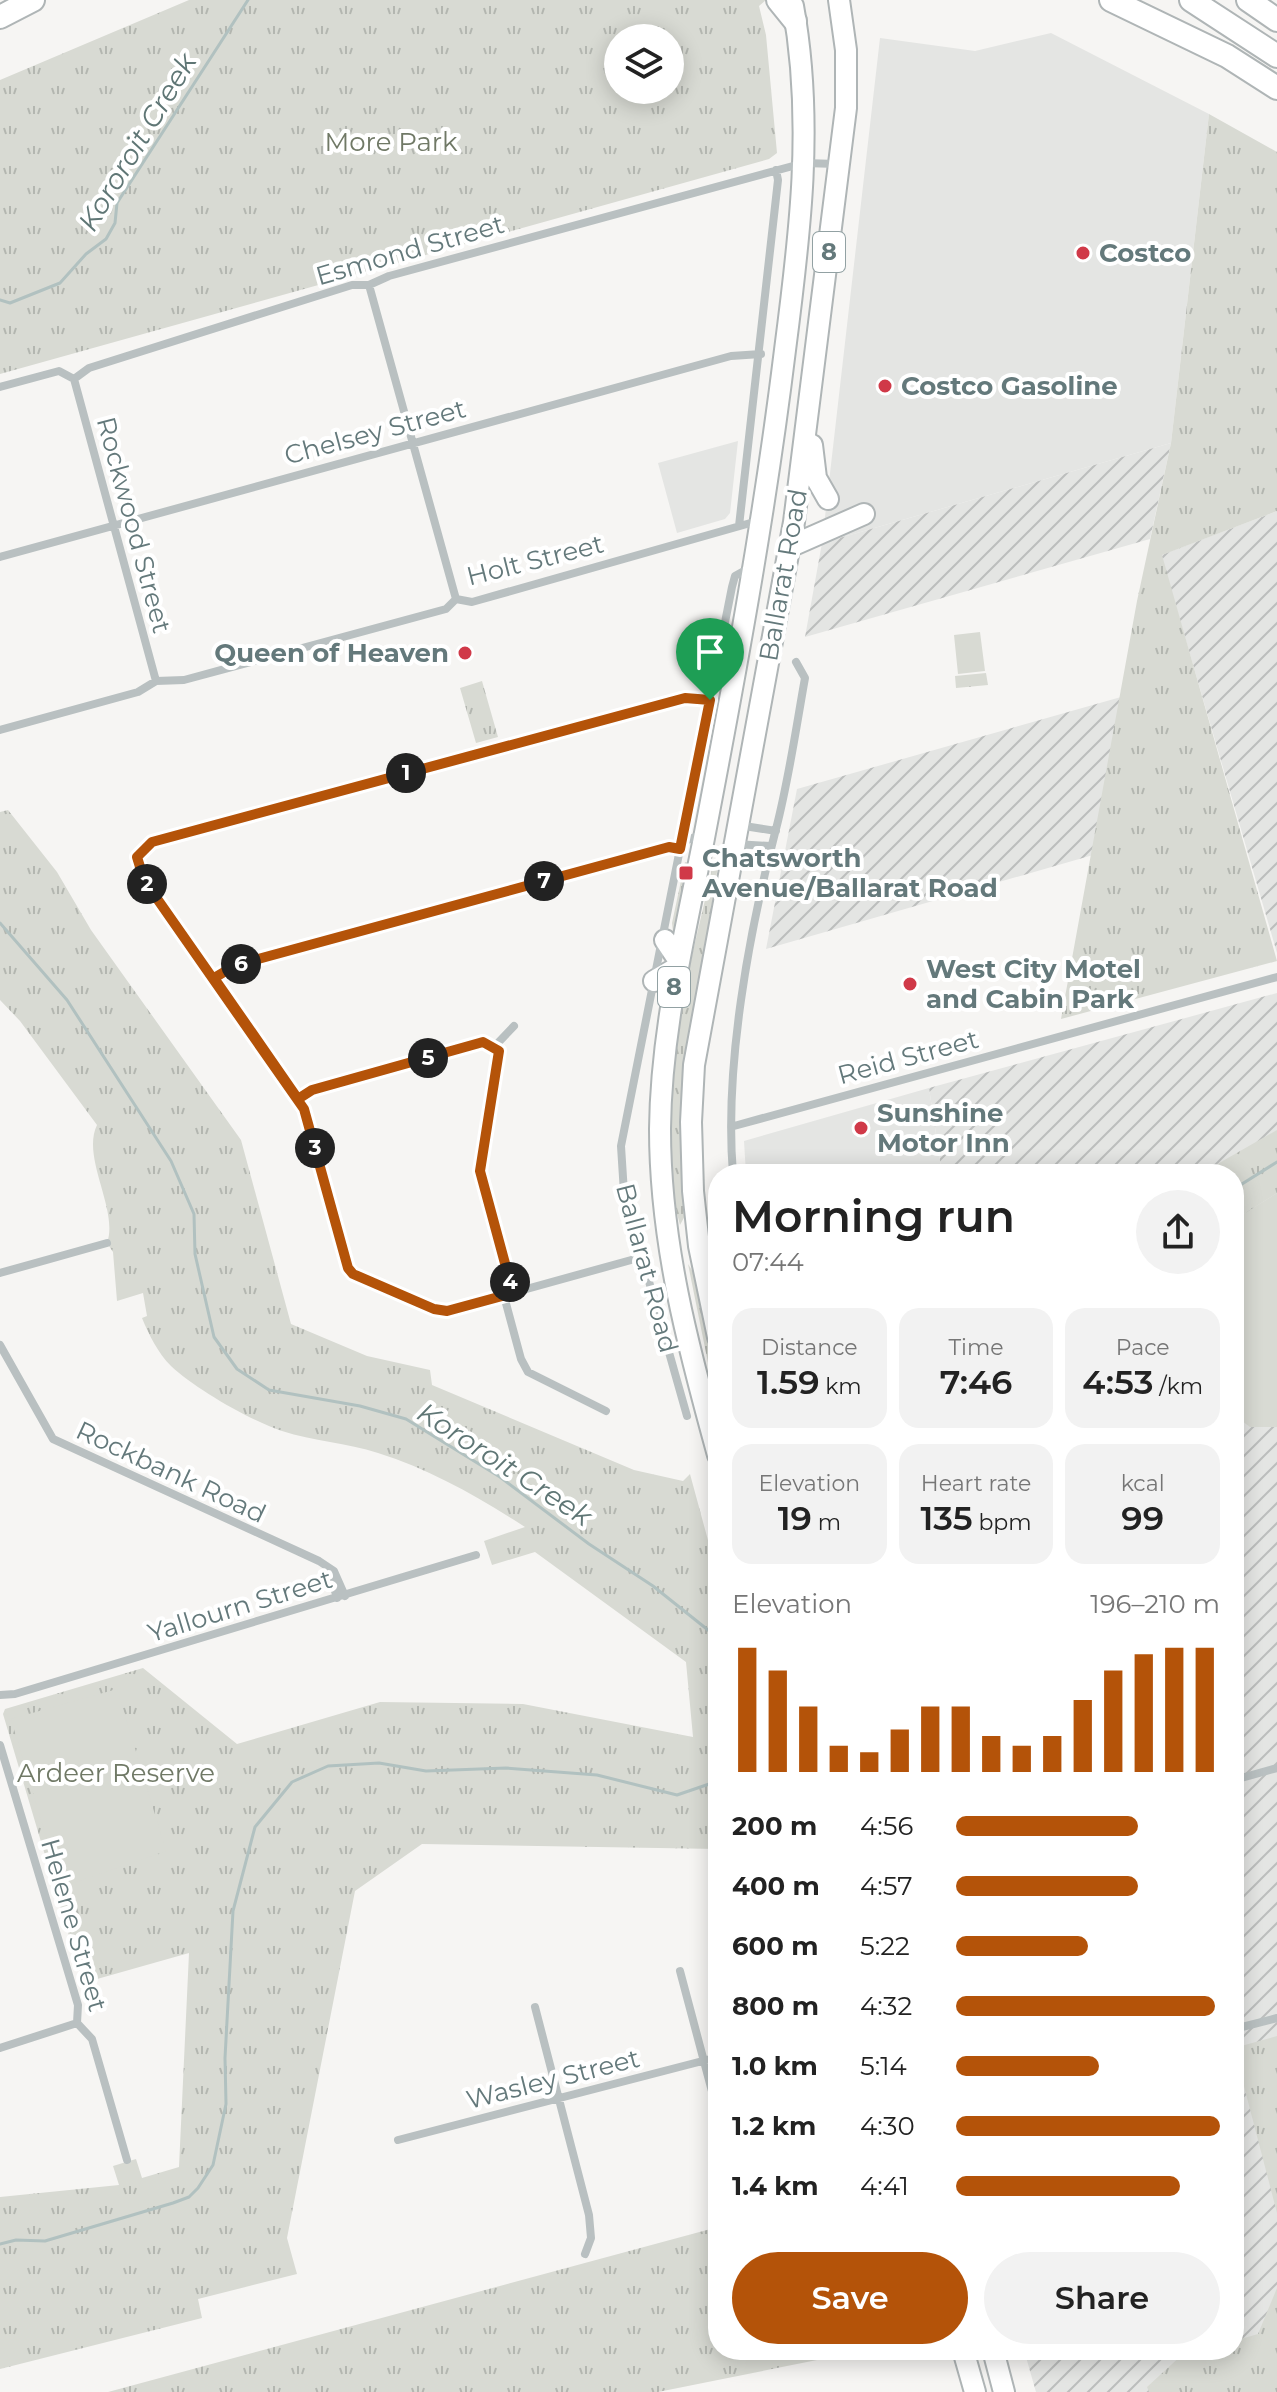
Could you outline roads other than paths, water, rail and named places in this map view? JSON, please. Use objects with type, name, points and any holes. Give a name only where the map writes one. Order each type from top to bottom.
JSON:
[{"type":"highway","points":[[0,17],[33,0]]},
{"type":"highway","points":[[778,0],[794,11]]},
{"type":"highway","name":"Ballarat Road","points":[[708,1244],[691,1160],[691,1099],[699,1030],[789,547],[810,401],[846,108],[846,50],[839,0]]},
{"type":"highway","points":[[1111,0],[1227,56],[1277,88]]},
{"type":"highway","points":[[1191,0],[1277,56]]},
{"type":"highway","points":[[1248,0],[1277,20]]},
{"type":"highway","name":"Ballarat Road","points":[[708,1419],[682,1324],[668,1252],[660,1126],[665,1048],[678,964],[762,520],[800,229],[804,163],[803,70],[794,11]]},
{"type":"highway","points":[[810,401],[814,467],[828,499]]},
{"type":"highway","points":[[789,547],[864,514]]},
{"type":"highway","points":[[703,839],[735,834]]},
{"type":"highway","points":[[654,981],[678,964],[665,940]]},
{"type":"highway","points":[[668,1252],[708,1244]]},
{"type":"highway","points":[[966,2360],[975,2392]]},
{"type":"highway","points":[[996,2360],[1004,2392]]},
{"type":"street","name":"Esmond Street","points":[[0,387],[59,371],[74,379],[89,368],[352,285],[369,285],[389,276],[804,163],[840,164]]},
{"type":"street","points":[[739,526],[761,354],[778,180],[776,170]]},
{"type":"street","points":[[369,285],[456,599]]},
{"type":"street","name":"Chelsey Street","points":[[0,557],[731,356],[761,354]]},
{"type":"street","name":"Rockwood Street","points":[[74,379],[156,681]]},
{"type":"street","name":"Holt Street","points":[[0,730],[138,692],[156,681],[184,680],[446,609],[456,599],[472,602],[762,520]]},
{"type":"street","name":"Ballarat Road","points":[[687,1416],[624,1193],[621,1146],[665,940],[732,587],[735,576],[754,566]]},
{"type":"street","name":"Ballarat Road","points":[[732,1164],[737,1036],[770,846],[776,831],[805,678],[796,662]]},
{"type":"street","points":[[642,1257],[447,1311],[434,1309],[353,1274],[348,1268],[304,1109],[144,880],[137,857],[152,842],[182,833],[685,698],[710,700]]},
{"type":"street","points":[[735,834],[776,831]]},
{"type":"street","points":[[735,834],[770,846]]},
{"type":"street","points":[[214,978],[236,965],[703,839]]},
{"type":"street","name":"Reid Street","points":[[734,1126],[1277,977]]},
{"type":"street","points":[[495,1046],[514,1026]]},
{"type":"street","points":[[298,1099],[312,1090],[483,1042],[495,1046],[501,1057],[480,1171],[521,1359],[528,1372],[606,1411]]},
{"type":"street","points":[[0,1273],[107,1243]]},
{"type":"street","name":"Rockbank Road","points":[[0,1345],[53,1439],[327,1566],[341,1597]]},
{"type":"street","name":"Yallourn Street","points":[[0,1695],[15,1694],[476,1555]]},
{"type":"street","name":"Yallourn Street","points":[[0,1703],[15,1694]]},
{"type":"street","name":"Helene Street","points":[[0,1745],[78,2005],[77,2023],[92,2039],[127,2160]]},
{"type":"street","points":[[1244,1777],[1277,1768]]},
{"type":"street","points":[[680,1971],[708,2076]]},
{"type":"street","points":[[535,2007],[592,2230],[585,2254]]},
{"type":"street","points":[[1244,2026],[1277,2018]]},
{"type":"street","points":[[0,2048],[77,2023]]},
{"type":"street","name":"Wasley Street","points":[[398,2140],[708,2060]]},
{"type":"waterway","name":"Kororoit Creek","points":[[0,300],[10,303],[60,283],[86,254],[106,239],[115,223],[117,203],[248,0]]},
{"type":"waterway","name":"Kororoit Creek","points":[[0,923],[67,1000],[171,1161],[194,1214],[195,1254],[214,1337],[237,1369],[269,1390],[360,1406],[406,1419],[500,1477],[589,1544],[653,1586],[708,1630]]},
{"type":"waterway","points":[[1244,1183],[1277,1162]]},
{"type":"waterway","name":"Kororoit Creek","points":[[0,2244],[16,2240],[45,2241],[173,2203],[189,2197],[213,2165],[226,2104],[225,2058],[233,1911],[255,1827],[292,1782],[328,1766],[379,1763],[426,1771],[506,1768],[597,1775],[677,1795],[708,1784]]},
{"type":"place","name":"Costco","points":[[1083,253]]},
{"type":"place","name":"Costco Gasoline","points":[[885,386]]},
{"type":"place","name":"Queen of Heaven","points":[[465,653]]},
{"type":"place","name":"Chatsworth Avenue/Ballarat Road","points":[[686,873]]},
{"type":"place","name":"West City Motel and Cabin Park","points":[[910,984]]},
{"type":"place","name":"Sunshine Motor Inn","points":[[861,1128]]},
{"type":"park label","name":"More Park","points":[[391,142]]},
{"type":"park label","name":"Ardeer Reserve","points":[[116,1773]]}]
